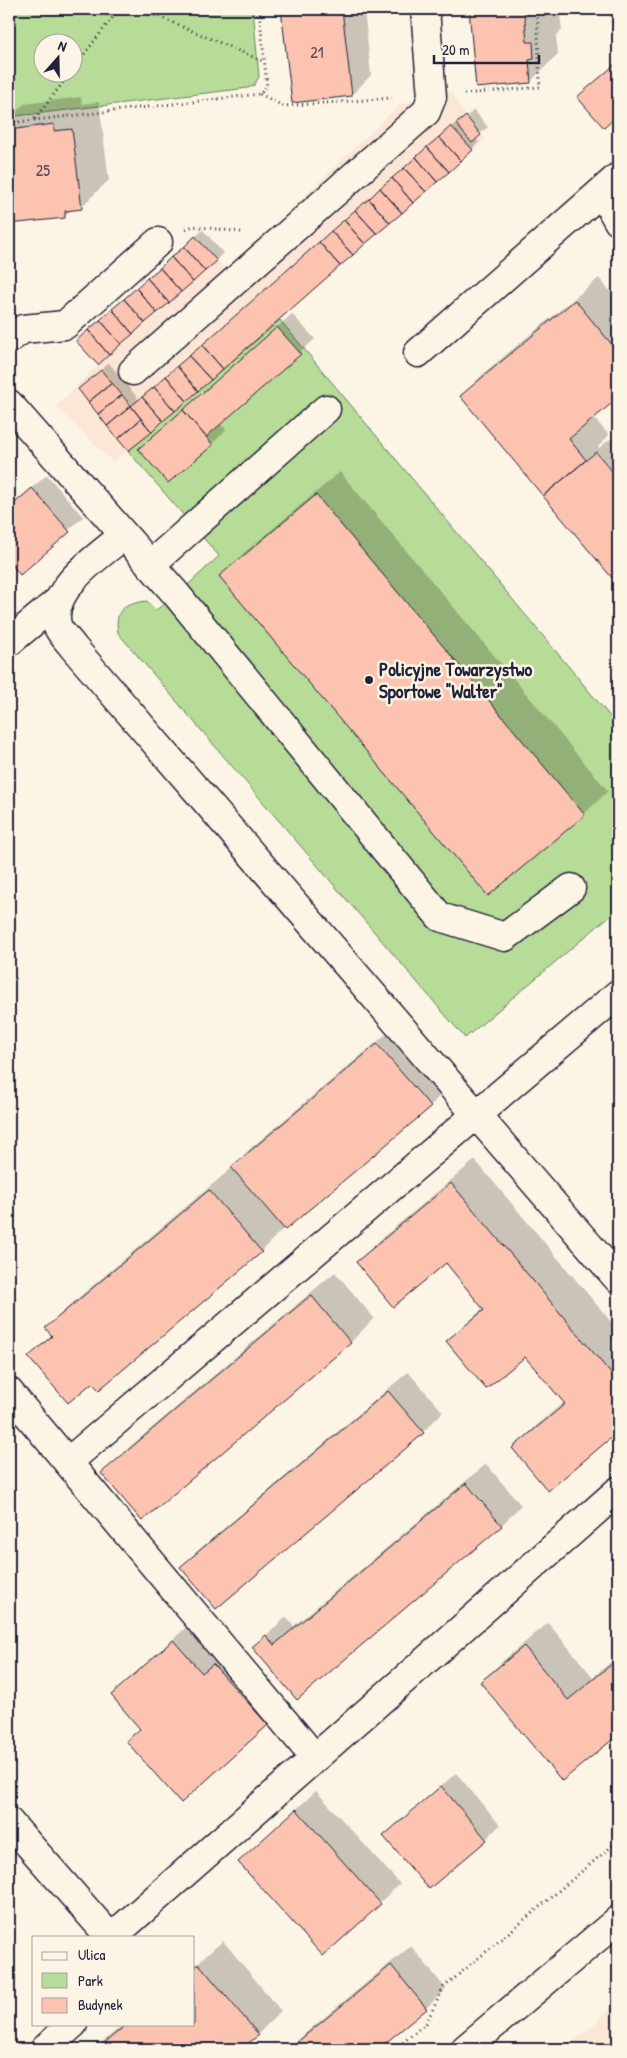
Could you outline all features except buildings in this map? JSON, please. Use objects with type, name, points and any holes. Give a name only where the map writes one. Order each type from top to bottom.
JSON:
[{"type":"main road","points":[[134,371],[426,112],[432,97],[425,9]]},
{"type":"main road","points":[[418,353],[610,184],[618,221]]},
{"type":"main road","points":[[9,339],[23,329],[64,325],[158,242]]},
{"type":"main road","points":[[9,404],[176,595],[440,917],[505,937],[572,888]]},
{"type":"main road","points":[[150,565],[326,409]]},
{"type":"main road","points":[[9,642],[58,601],[69,582],[123,536]]},
{"type":"main road","points":[[58,601],[57,625],[73,647],[618,1279]]},
{"type":"main road","points":[[68,1462],[618,994]]},
{"type":"main road","points":[[9,1392],[316,1758]]},
{"type":"main road","points":[[112,1936],[618,1492]]},
{"type":"main road","points":[[9,1822],[110,1936]]},
{"type":"main road","points":[[465,2049],[618,1920]]},
{"type":"main road","points":[[45,2049],[72,2026]]},
{"type":"path","points":[[82,58],[119,9]]},
{"type":"path","points":[[141,9],[265,62]]},
{"type":"path","points":[[259,9],[267,86],[260,94]]},
{"type":"path","points":[[9,123],[260,94],[282,106],[363,99],[432,97],[540,87],[537,9]]},
{"type":"path","points":[[35,119],[64,82]]},
{"type":"path","points":[[158,242],[193,226],[284,237]]},
{"type":"path","points":[[395,2049],[426,2023],[444,1987],[618,1841]]},
{"type":"shaded area","points":[[451,91],[466,116],[481,135],[487,138],[128,451],[112,461],[56,406],[98,365],[76,341],[195,236],[227,271],[399,105]]},
{"type":"shaded area","points":[[618,2003],[618,2049],[565,2049]]},
{"type":"green space","points":[[9,9],[253,9],[259,77],[254,85],[248,88],[9,117]]},
{"type":"green space","name":"Policyjne Towarzystwo Sportowe \"Walter\"","points":[[280,320],[618,726],[618,909],[465,1038],[118,633],[118,618],[122,609],[132,604],[147,601],[156,610],[177,595],[219,556],[128,451]]},
{"type":"place","name":"Policyjne Towarzystwo Sportowe \"Walter\"","points":[[369,680]]}]
